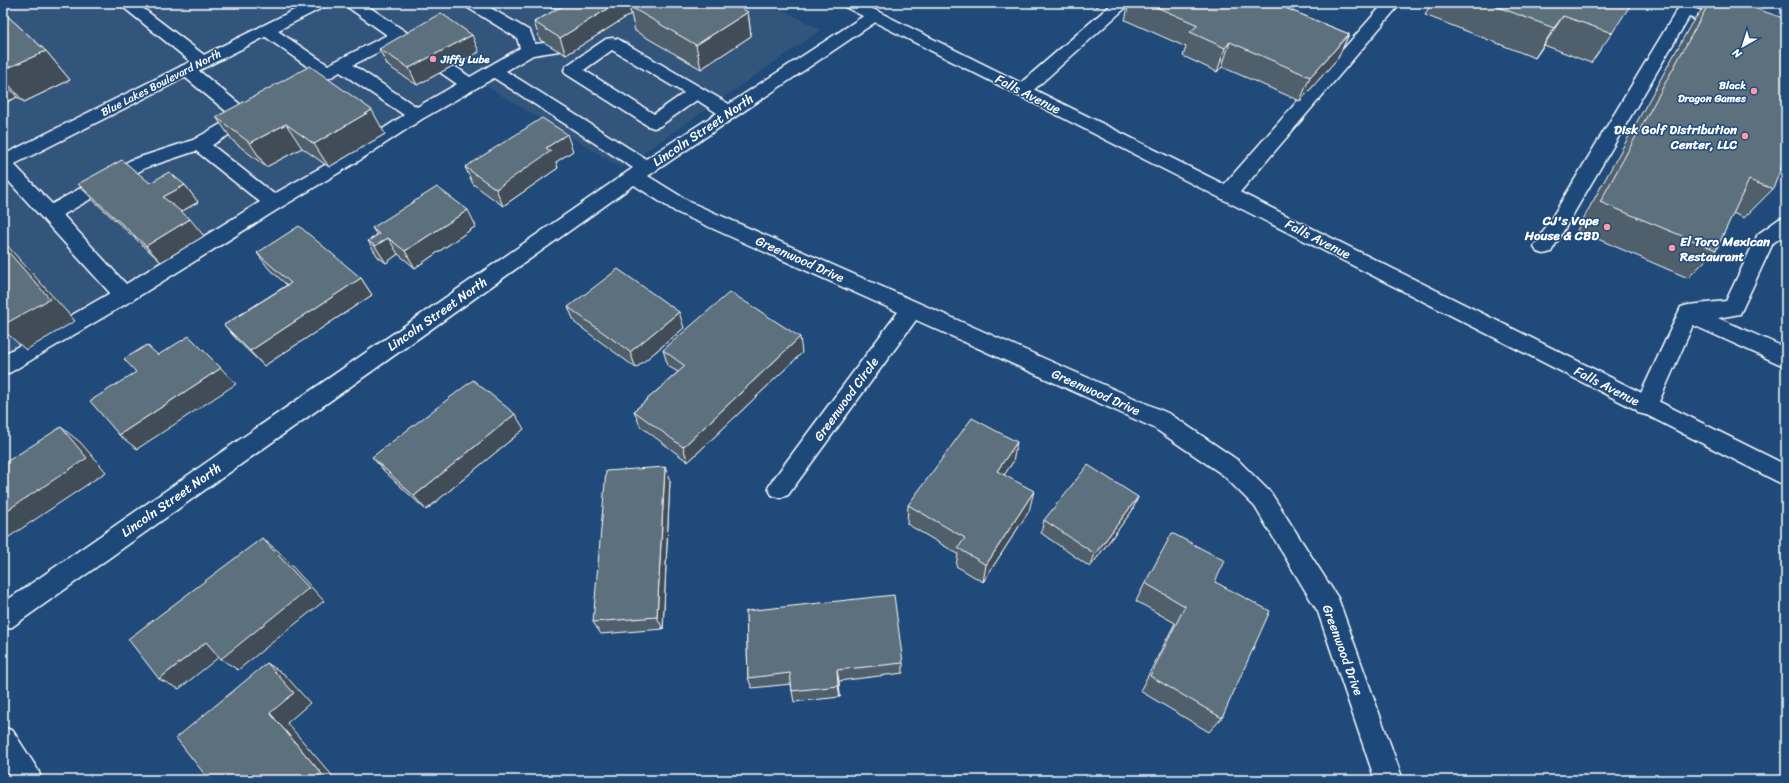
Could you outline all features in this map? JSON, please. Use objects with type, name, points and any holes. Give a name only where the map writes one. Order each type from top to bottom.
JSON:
[{"type":"street","points":[[126,3],[195,66],[245,118]]},
{"type":"street","name":"Blue Lakes Boulevard North","points":[[3,163],[320,3]]},
{"type":"street","points":[[352,3],[418,48]]},
{"type":"street","points":[[471,3],[530,37],[553,47]]},
{"type":"street","points":[[1022,91],[1123,3]]},
{"type":"street","points":[[1228,193],[1393,3]]},
{"type":"street","name":"Falls Avenue","points":[[861,7],[1022,91],[1228,193],[1786,476]]},
{"type":"street","name":"Lincoln Street North","points":[[3,618],[640,172],[729,112],[861,7]]},
{"type":"street","points":[[1544,247],[1685,10],[1743,31]]},
{"type":"street","points":[[266,30],[416,114]]},
{"type":"street","points":[[50,214],[138,164],[199,144],[334,69],[399,35]]},
{"type":"street","points":[[3,366],[124,295],[273,203],[354,156],[416,114],[494,72],[530,37]]},
{"type":"street","points":[[697,92],[654,122],[572,70],[612,43],[697,92],[729,112]]},
{"type":"street","points":[[447,69],[470,85]]},
{"type":"street","name":"Greenwood Drive","points":[[494,72],[640,172],[683,207],[1162,421],[1232,468],[1263,500],[1329,607],[1389,780]]},
{"type":"street","points":[[199,144],[273,203]]},
{"type":"street","points":[[3,163],[124,295]]},
{"type":"street","points":[[1688,313],[1733,308],[1765,239],[1786,224]]},
{"type":"street","name":"Greenwood Circle","points":[[780,488],[912,309]]},
{"type":"street","points":[[1646,406],[1688,313]]},
{"type":"street","points":[[1688,313],[1786,358]]},
{"type":"street","points":[[3,741],[28,780]]},
{"type":"shaded area","points":[[3,3],[769,3],[821,30],[622,168],[481,83],[3,370]]},
{"type":"building","points":[[568,3],[617,3],[560,38],[534,22]]},
{"type":"building","points":[[635,3],[732,3],[748,12],[696,45],[629,6]]},
{"type":"building","points":[[1147,3],[1273,3],[1349,34],[1310,77],[1230,42],[1225,48],[1190,32],[1198,25]]},
{"type":"building","points":[[1487,3],[1622,3],[1630,6],[1612,33],[1563,16],[1554,28]]},
{"type":"building","points":[[1709,3],[1739,3],[1786,19],[1786,155],[1773,189],[1749,180],[1716,250],[1600,202]]},
{"type":"building","points":[[3,12],[46,51],[3,70]]},
{"type":"building","points":[[441,13],[472,35],[409,68],[379,49]]},
{"type":"building","points":[[310,66],[372,110],[314,144],[286,124],[250,143],[216,117]]},
{"type":"building","points":[[542,118],[567,134],[546,148],[551,151],[496,189],[465,167]]},
{"type":"building","points":[[122,160],[150,183],[169,172],[185,185],[163,197],[190,219],[146,246],[78,184]]},
{"type":"building","points":[[437,187],[468,210],[405,251],[388,238],[375,246],[368,241],[379,234],[372,228]]},
{"type":"building","points":[[299,226],[361,278],[250,351],[224,325],[291,283],[257,253]]},
{"type":"building","points":[[3,246],[50,299],[3,325]]},
{"type":"building","points":[[618,269],[679,312],[630,352],[568,307]]},
{"type":"building","points":[[730,292],[800,337],[683,447],[634,411],[685,366],[663,350]]},
{"type":"building","points":[[189,336],[221,368],[119,435],[90,401],[136,372],[124,359],[147,345],[158,355]]},
{"type":"building","points":[[473,380],[515,414],[414,496],[372,457]]},
{"type":"building","points":[[972,418],[1017,442],[997,471],[1034,491],[986,565],[958,548],[965,538],[908,505]]},
{"type":"building","points":[[61,427],[87,458],[3,513],[3,464]]},
{"type":"building","points":[[1088,465],[1138,497],[1095,554],[1044,520]]},
{"type":"building","points":[[665,467],[657,617],[593,622],[606,471]]},
{"type":"building","points":[[1172,533],[1225,561],[1215,582],[1270,611],[1222,718],[1150,676],[1185,606],[1145,583]]},
{"type":"building","points":[[262,538],[309,588],[221,659],[206,642],[159,679],[128,639]]},
{"type":"building","points":[[894,595],[903,663],[837,670],[838,686],[792,691],[790,673],[748,678],[746,611]]},
{"type":"building","points":[[267,663],[294,693],[270,713],[327,780],[209,780],[176,738]]},
{"type":"place","name":"Jiffy Lube","points":[[433,59]]},
{"type":"place","name":"Black Dragon Games","points":[[1754,91]]},
{"type":"place","name":"Disk Golf Distribution Center, LLC","points":[[1745,136]]},
{"type":"place","name":"CJ's Vape House & CBD","points":[[1607,227]]},
{"type":"place","name":"El Toro Mexican Restaurant","points":[[1672,248]]}]
